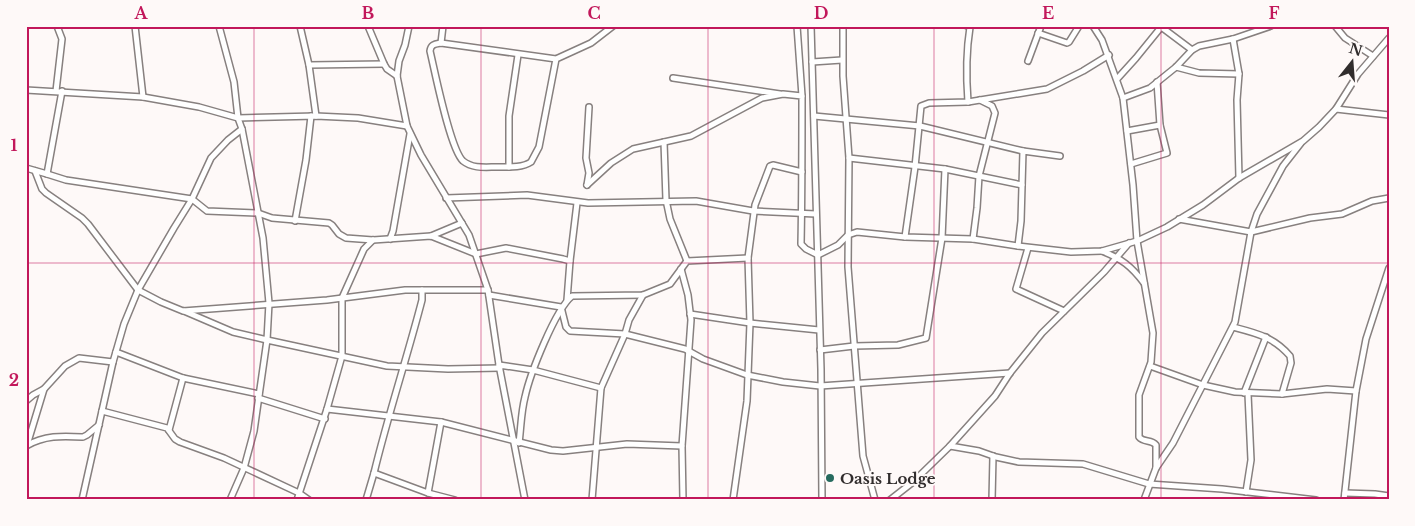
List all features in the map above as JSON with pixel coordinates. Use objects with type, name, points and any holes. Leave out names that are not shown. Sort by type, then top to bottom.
[{"type":"street","points":[[47,174],[59,91],[62,38],[57,26]]},
{"type":"street","points":[[134,26],[143,97]]},
{"type":"street","points":[[219,26],[234,82],[238,118],[242,129],[263,238],[269,303],[267,340],[254,431],[244,468],[230,500]]},
{"type":"street","points":[[295,221],[313,116],[309,65],[300,26]]},
{"type":"street","points":[[368,26],[384,64],[387,69],[397,76]]},
{"type":"street","points":[[409,26],[405,45],[399,60],[397,76],[407,126],[421,156],[462,223],[476,254],[489,292],[499,367],[516,442],[525,500]]},
{"type":"street","points":[[441,43],[443,26]]},
{"type":"street","points":[[556,59],[537,152],[528,164],[509,167],[477,167],[469,164],[458,154],[440,94],[430,51],[433,44],[441,43],[556,59],[591,43],[613,26]]},
{"type":"street","points":[[797,26],[802,96],[801,244],[818,255]]},
{"type":"street","points":[[811,26],[818,255],[822,500]]},
{"type":"street","points":[[843,26],[842,60],[849,158],[848,267],[863,456],[874,500]]},
{"type":"street","points":[[968,102],[966,50],[969,26]]},
{"type":"street","points":[[1028,61],[1041,26]]},
{"type":"street","points":[[1038,33],[1067,43],[1079,26]]},
{"type":"street","points":[[1093,26],[1109,55],[1123,98],[1137,240],[1153,333],[1150,366],[1139,395],[1140,437],[1144,441],[1153,442],[1156,445],[1156,468]]},
{"type":"street","points":[[1123,98],[1147,90],[1176,67],[1192,50],[1205,44],[1233,39],[1271,26]]},
{"type":"street","points":[[1334,26],[1344,38],[1373,56]]},
{"type":"street","points":[[1117,79],[1161,27],[1192,50]]},
{"type":"street","points":[[1144,500],[1156,468],[1173,443],[1233,327],[1251,232],[1257,214],[1283,166],[1303,141],[1336,109],[1358,74],[1389,38]]},
{"type":"street","points":[[1233,39],[1239,74],[1237,100],[1239,178]]},
{"type":"street","points":[[509,167],[509,116],[518,55]]},
{"type":"street","points":[[904,237],[915,167],[920,126],[919,110],[921,106],[968,102],[1047,88],[1083,71],[1109,55]]},
{"type":"street","points":[[812,62],[842,60]]},
{"type":"street","points":[[309,65],[384,64]]},
{"type":"street","points":[[1176,67],[1199,74],[1239,74]]},
{"type":"street","points":[[673,78],[802,96]]},
{"type":"street","points":[[1131,164],[1167,153],[1160,125],[1157,82]]},
{"type":"street","points":[[26,90],[143,97],[199,107],[238,118],[313,116],[358,118],[407,126]]},
{"type":"street","points":[[589,108],[586,158],[589,173],[587,185],[600,172],[624,154],[643,146],[691,136],[754,102],[783,94]]},
{"type":"street","points":[[973,239],[979,176],[995,111],[992,106],[980,100]]},
{"type":"street","points":[[1336,109],[1389,115]]},
{"type":"street","points":[[814,116],[920,126],[988,143],[1060,156]]},
{"type":"street","points":[[1127,131],[1160,125]]},
{"type":"street","points":[[82,500],[113,362],[124,324],[138,290],[192,199],[211,158],[228,140],[242,129]]},
{"type":"street","points":[[390,239],[410,133]]},
{"type":"street","points":[[818,255],[838,245],[852,233],[864,232],[904,237],[973,239],[1028,248],[1071,252],[1102,251],[1129,243],[1167,227],[1239,178],[1303,141]]},
{"type":"street","points":[[664,142],[666,200],[670,219],[687,261]]},
{"type":"street","points":[[1018,246],[1021,221],[1023,150]]},
{"type":"street","points":[[849,158],[945,169],[1022,184]]},
{"type":"street","points":[[733,500],[746,411],[750,323],[748,258],[755,202],[770,166],[774,165],[802,172]]},
{"type":"street","points":[[26,168],[66,180],[192,199],[207,211],[258,213],[272,218],[329,223],[339,234],[346,238],[373,240],[431,236],[462,223]]},
{"type":"street","points":[[820,350],[854,346],[898,345],[926,338],[942,238],[945,169]]},
{"type":"street","points":[[35,170],[46,193],[88,224],[138,290],[161,302],[233,332],[387,366],[499,367],[533,370],[601,388]]},
{"type":"street","points":[[446,198],[527,195],[577,203],[696,200],[754,211],[816,214]]},
{"type":"street","points":[[1179,219],[1251,232],[1310,218],[1342,214],[1372,201],[1389,198]]},
{"type":"street","points":[[567,300],[577,203]]},
{"type":"street","points":[[431,236],[476,254],[510,249],[570,261]]},
{"type":"street","points":[[356,239],[364,249]]},
{"type":"street","points":[[297,500],[325,419],[342,356],[342,298],[364,249],[373,240]]},
{"type":"street","points":[[890,500],[913,482],[950,446],[995,396],[1010,373],[1042,333],[1118,257],[1129,243]]},
{"type":"street","points":[[1028,248],[1016,289],[1064,311]]},
{"type":"street","points":[[1102,251],[1118,257],[1146,285]]},
{"type":"street","points":[[687,261],[748,258]]},
{"type":"street","points":[[516,442],[533,370],[561,307],[567,300],[576,295],[643,295],[670,284],[687,261]]},
{"type":"street","points":[[1344,500],[1356,391],[1366,339],[1389,268]]},
{"type":"street","points":[[681,269],[690,314],[690,352],[682,446],[683,500]]},
{"type":"street","points":[[183,311],[342,298],[405,290],[489,292],[561,307]]},
{"type":"street","points":[[366,500],[422,300],[422,290]]},
{"type":"street","points":[[592,500],[601,388],[625,334],[629,320],[643,295]]},
{"type":"street","points":[[561,307],[566,327],[570,331],[625,334],[680,348],[703,360],[747,375],[783,382],[820,386],[1010,373]]},
{"type":"street","points":[[690,314],[750,323],[819,330]]},
{"type":"street","points":[[1233,327],[1266,337],[1278,343],[1291,359],[1282,394]]},
{"type":"street","points":[[1246,492],[1251,460],[1246,393],[1266,337]]},
{"type":"street","points":[[116,352],[183,378],[259,396],[325,419]]},
{"type":"street","points":[[26,402],[33,395],[44,389],[72,361],[79,358],[90,358],[113,362]]},
{"type":"street","points":[[1150,366],[1202,385],[1246,393],[1282,394],[1327,389],[1356,391]]},
{"type":"street","points":[[170,430],[183,378]]},
{"type":"street","points":[[27,445],[44,389]]},
{"type":"street","points":[[327,409],[441,422],[551,450],[627,444],[682,446]]},
{"type":"street","points":[[102,411],[167,428],[175,439],[180,442],[244,468],[299,493],[309,500]]},
{"type":"street","points":[[428,493],[441,422]]},
{"type":"street","points":[[27,445],[38,439],[51,436],[87,436],[100,425]]},
{"type":"street","points":[[950,446],[1019,462],[1083,464],[1149,484],[1316,500]]},
{"type":"street","points":[[992,500],[993,456]]},
{"type":"street","points":[[374,473],[428,493],[451,499]]},
{"type":"street","points":[[1345,493],[1389,496]]},
{"type":"place","name":"Oasis Lodge","points":[[830,478]]}]
